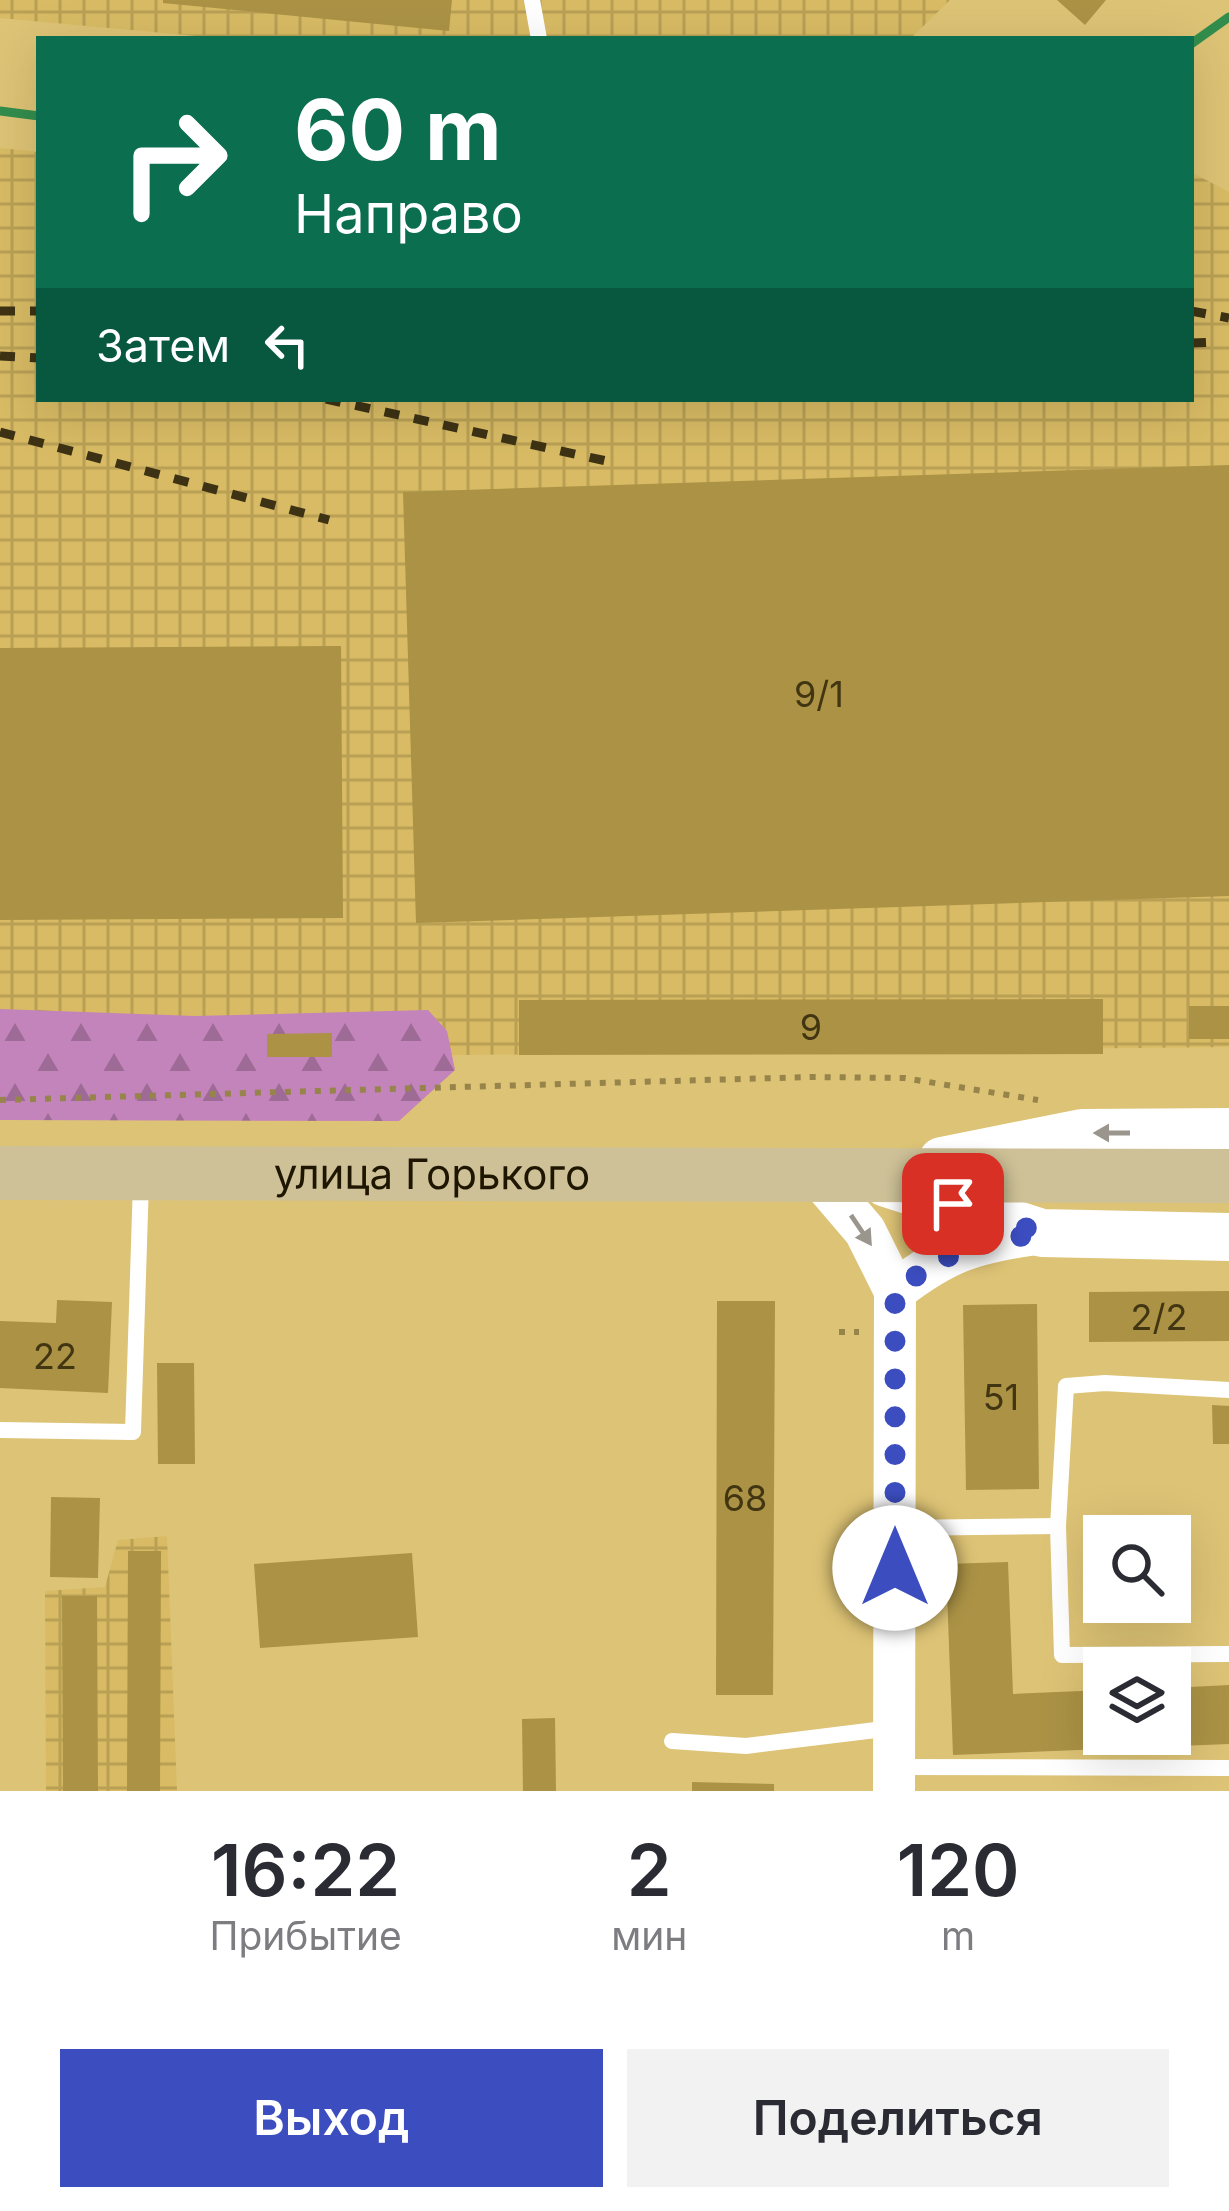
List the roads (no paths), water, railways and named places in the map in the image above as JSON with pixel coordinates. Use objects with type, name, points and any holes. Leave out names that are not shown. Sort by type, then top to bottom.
[{"type":"main road","name":"улица Горького","points":[[0,1173],[841,1176],[1082,1133],[1229,1132]]},
{"type":"main road","name":"улица Горького","points":[[841,1176],[1042,1233],[1229,1237]]},
{"type":"main road","points":[[841,1176],[1229,1176]]},
{"type":"street","points":[[841,1176],[894,1312],[894,1762]]},
{"type":"street","points":[[894,1312],[931,1263],[973,1244],[1042,1233]]},
{"type":"lane","points":[[532,0],[538,36]]},
{"type":"lane","points":[[0,1430],[133,1432],[142,1173]]},
{"type":"lane","points":[[1229,1390],[1105,1383],[1066,1386],[1058,1526],[1062,1655],[1229,1654]]},
{"type":"lane","points":[[895,1528],[1058,1526]]},
{"type":"lane","points":[[672,1741],[894,1762],[1229,1768]]},
{"type":"waterway","points":[[1194,42],[1229,17]]},
{"type":"waterway","points":[[0,111],[36,116]]},
{"type":"railway","points":[[0,311],[36,311]]},
{"type":"railway","points":[[1194,312],[1229,318]]},
{"type":"railway","points":[[1194,343],[1216,342]]},
{"type":"railway","points":[[0,356],[36,358]]},
{"type":"railway","points":[[340,402],[611,462]]},
{"type":"railway","points":[[0,432],[329,520]]}]
